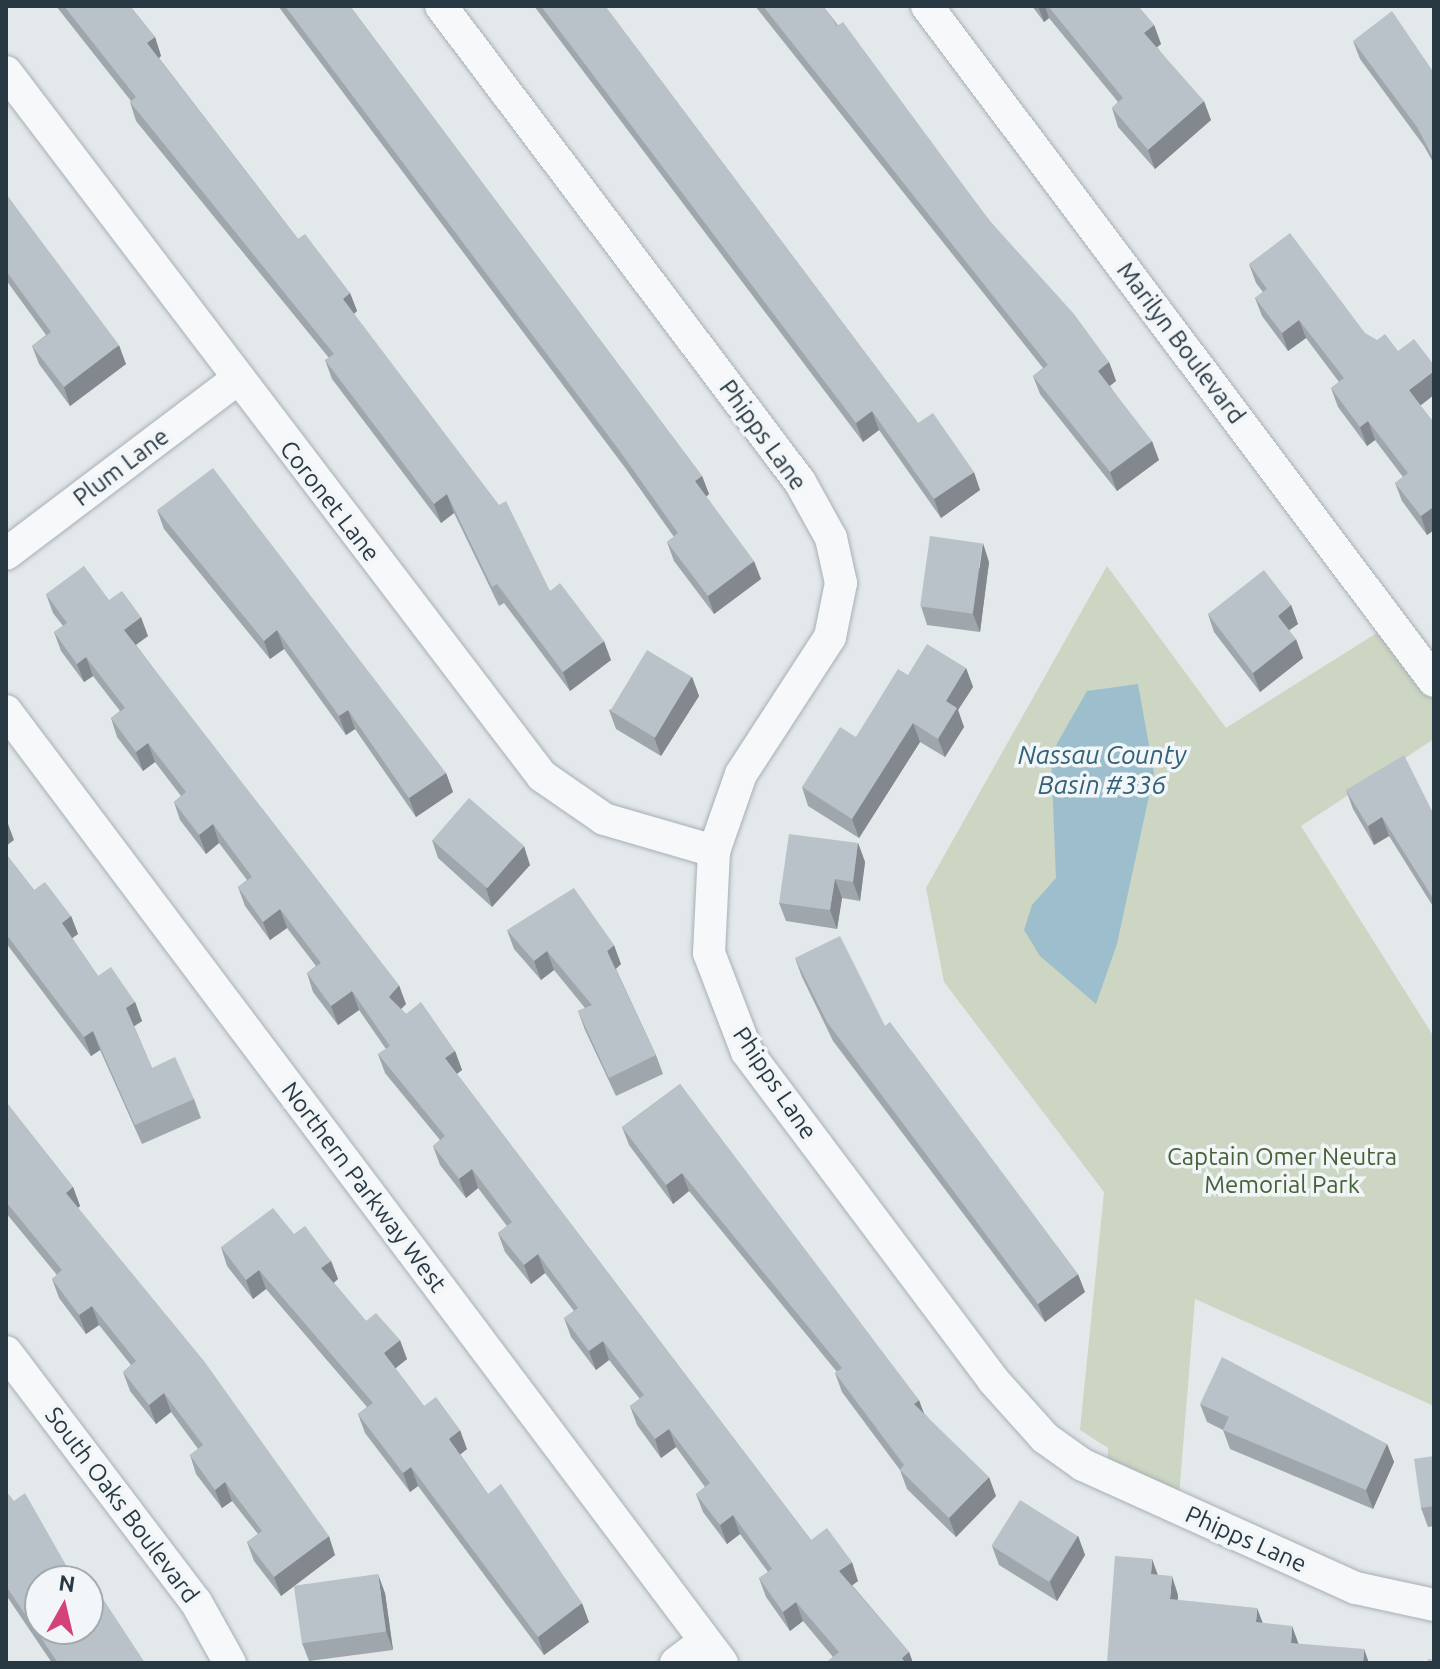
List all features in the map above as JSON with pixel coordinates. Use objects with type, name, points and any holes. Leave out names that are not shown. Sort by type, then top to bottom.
[{"type":"street","name":"Phipps Lane","points":[[441,6],[800,482],[831,538],[841,583],[830,637],[741,774],[714,851],[709,953],[747,1052],[993,1380],[1045,1438],[1083,1465],[1356,1588],[1434,1605]]},
{"type":"street","name":"Marilyn Boulevard","points":[[927,6],[1434,681]]},
{"type":"street","name":"Coronet Lane","points":[[6,72],[236,380],[542,776],[604,819],[714,851]]},
{"type":"street","name":"Plum Lane","points":[[6,554],[236,380]]},
{"type":"street","name":"Northern Parkway West","points":[[6,711],[713,1652]]},
{"type":"street","name":"South Oaks Boulevard","points":[[6,1352],[196,1602],[230,1663]]},
{"type":"street","points":[[676,1663],[713,1652]]},
{"type":"green space","name":"Captain Omer Neutra Memorial Park","points":[[1107,566],[1226,728],[1391,624],[1434,683],[1434,739],[1301,826],[1434,1037],[1434,1406],[1195,1299],[1178,1508],[1107,1476],[1108,1448],[1080,1430],[1104,1192],[944,982],[926,888]]},
{"type":"water","name":"Nassau County Basin #336","points":[[1138,684],[1154,773],[1117,944],[1096,1004],[1040,956],[1024,930],[1032,905],[1056,878],[1051,754],[1087,691]]},
{"type":"building","points":[[64,6],[130,6],[155,37],[147,43],[298,239],[305,234],[350,293],[343,299],[499,505],[506,501],[550,591],[560,583],[604,641],[563,672],[497,584],[492,587],[447,494],[434,504],[325,360],[334,354],[130,102],[136,97]]},
{"type":"building","points":[[285,6],[350,6],[702,476],[695,481],[754,561],[708,596],[667,542],[678,533],[619,450]]},
{"type":"building","points":[[541,6],[605,6],[918,423],[933,413],[974,472],[934,499],[872,411],[856,423]]},
{"type":"building","points":[[763,6],[823,6],[837,26],[843,22],[989,220],[1074,314],[1109,362],[1098,371],[1152,441],[1110,472],[1033,376],[1048,365]]},
{"type":"building","points":[[1048,6],[1138,6],[1154,25],[1144,33],[1204,101],[1148,150],[1112,108],[1123,98]]},
{"type":"building","points":[[1392,11],[1434,73],[1434,159],[1417,127],[1353,41]]},
{"type":"building","points":[[6,194],[119,345],[64,387],[32,346],[51,332],[6,271]]},
{"type":"building","points":[[1290,233],[1365,333],[1377,340],[1385,334],[1398,351],[1414,339],[1434,365],[1434,371],[1409,390],[1434,423],[1434,510],[1432,508],[1421,516],[1395,483],[1408,473],[1368,421],[1360,427],[1331,388],[1344,378],[1299,320],[1282,333],[1255,298],[1267,289],[1249,264]]},
{"type":"building","points":[[213,468],[446,773],[409,798],[348,710],[339,716],[277,630],[264,641],[157,510]]},
{"type":"building","points":[[930,536],[982,543],[973,614],[920,606]]},
{"type":"building","points":[[84,566],[109,600],[122,591],[141,617],[124,630],[399,985],[389,997],[406,1014],[421,1002],[455,1051],[445,1058],[811,1540],[827,1528],[852,1562],[839,1571],[909,1652],[902,1658],[905,1663],[826,1663],[839,1652],[796,1602],[783,1612],[759,1578],[772,1569],[733,1515],[720,1525],[696,1494],[710,1483],[669,1429],[655,1439],[630,1406],[644,1395],[603,1341],[589,1351],[564,1318],[578,1308],[538,1254],[524,1265],[498,1233],[512,1222],[472,1169],[459,1179],[433,1146],[445,1136],[378,1054],[390,1046],[352,991],[331,1006],[307,973],[321,963],[280,909],[263,922],[238,887],[252,877],[213,824],[199,835],[174,802],[186,792],[148,743],[136,752],[111,718],[125,708],[86,657],[77,664],[54,632],[67,623],[46,594]]},
{"type":"building","points":[[1264,570],[1291,605],[1278,616],[1296,639],[1253,673],[1208,614]]},
{"type":"building","points":[[927,644],[966,668],[946,701],[957,708],[938,739],[913,723],[852,819],[802,787],[840,727],[856,737],[898,669],[908,675]]},
{"type":"building","points":[[647,650],[692,677],[655,738],[610,711]]},
{"type":"building","points":[[1404,755],[1434,815],[1434,900],[1382,817],[1368,826],[1346,790]]},
{"type":"building","points":[[469,798],[524,846],[487,888],[432,840]]},
{"type":"building","points":[[789,834],[858,843],[853,882],[835,879],[830,910],[779,903]]},
{"type":"building","points":[[6,854],[34,890],[45,882],[71,916],[62,923],[98,976],[111,967],[135,1002],[126,1008],[152,1068],[175,1057],[194,1099],[135,1125],[93,1031],[84,1037],[6,934]]},
{"type":"building","points":[[574,888],[614,945],[607,951],[656,1055],[609,1078],[578,1011],[592,1005],[547,951],[534,961],[507,930]]},
{"type":"building","points":[[840,936],[885,1026],[890,1022],[1078,1274],[1038,1304],[827,1022],[795,958]]},
{"type":"building","points":[[680,1084],[919,1400],[914,1404],[989,1477],[949,1518],[900,1470],[904,1465],[835,1373],[842,1368],[682,1173],[666,1185],[622,1127]]},
{"type":"building","points":[[6,1102],[73,1187],[66,1193],[204,1361],[329,1536],[274,1577],[247,1542],[262,1531],[225,1482],[215,1490],[190,1455],[203,1445],[164,1393],[149,1405],[123,1372],[136,1361],[92,1306],[79,1315],[52,1279],[62,1270],[6,1202]]},
{"type":"building","points":[[273,1208],[294,1234],[305,1226],[331,1261],[321,1268],[366,1321],[376,1313],[400,1340],[384,1353],[424,1406],[436,1397],[460,1430],[449,1439],[488,1494],[501,1484],[582,1603],[538,1637],[411,1467],[403,1473],[358,1414],[373,1403],[259,1270],[246,1280],[221,1247]]},
{"type":"building","points":[[1222,1357],[1387,1444],[1366,1490],[1223,1430],[1229,1417],[1200,1404]]},
{"type":"building","points":[[1434,1456],[1434,1506],[1421,1508],[1414,1459]]},
{"type":"building","points":[[6,1491],[14,1501],[25,1493],[66,1565],[24,1565],[24,1613],[6,1586]]},
{"type":"building","points":[[1020,1500],[1078,1536],[1049,1582],[991,1546]]},
{"type":"building","points":[[1115,1556],[1152,1559],[1151,1574],[1172,1576],[1170,1599],[1257,1608],[1256,1622],[1292,1626],[1291,1643],[1364,1649],[1363,1663],[1107,1663]]},
{"type":"building","points":[[378,1574],[386,1631],[302,1643],[294,1586]]},
{"type":"building","points":[[104,1600],[145,1663],[58,1663],[46,1645],[104,1645]]}]
